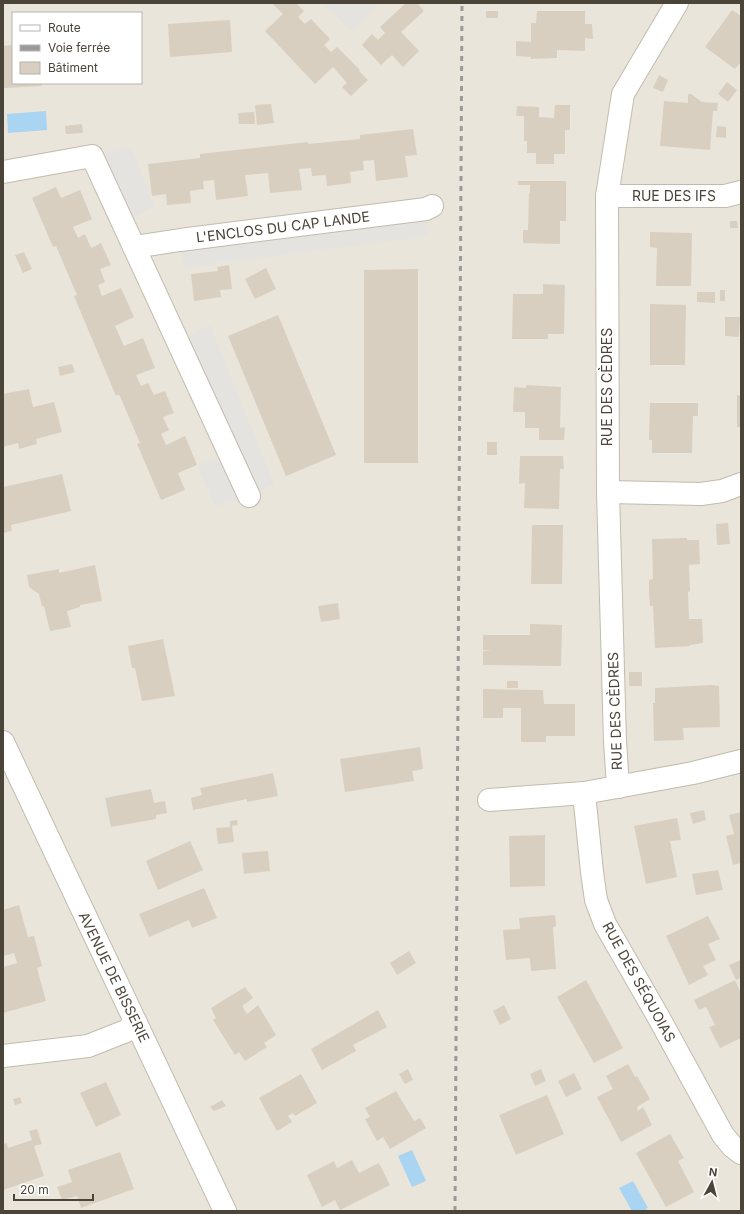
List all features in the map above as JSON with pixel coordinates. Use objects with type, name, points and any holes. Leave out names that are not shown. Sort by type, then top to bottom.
[{"type":"street","name":"RUE DES CÈDRES","points":[[618,787],[615,741],[608,492],[606,196],[622,94],[677,3]]},
{"type":"street","points":[[3,172],[92,156],[248,496]]},
{"type":"street","name":"RUE DES IFS","points":[[606,196],[725,196],[741,192]]},
{"type":"street","name":"L'ENCLOS DU CAP LANDE","points":[[134,247],[426,209],[432,206]]},
{"type":"street","points":[[608,492],[701,494],[722,491],[741,484]]},
{"type":"street","name":"AVENUE DE BISSERIE","points":[[3,742],[225,1211]]},
{"type":"street","points":[[489,800],[584,793],[693,773],[741,761]]},
{"type":"street","name":"RUE DES SÉQUOIAS","points":[[584,793],[596,900],[605,924],[659,1018],[723,1135],[732,1146],[741,1153]]},
{"type":"street","points":[[3,1056],[88,1046],[126,1031],[136,1023]]},
{"type":"shaded area","points":[[3,3],[741,3],[741,1211],[3,1211]]},
{"type":"shaded area","points":[[322,3],[380,3],[352,31]]},
{"type":"shaded area","points":[[131,147],[155,207],[123,222],[92,156]]},
{"type":"shaded area","points":[[426,209],[429,236],[183,268],[180,240]]},
{"type":"shaded area","points":[[210,325],[274,484],[249,496],[215,507],[197,465],[229,454],[178,342]]},
{"type":"water","points":[[46,111],[47,130],[8,133],[7,114]]},
{"type":"water","points":[[412,1150],[426,1181],[412,1187],[398,1156]]},
{"type":"water","points":[[633,1181],[648,1208],[646,1209],[647,1211],[632,1211],[619,1188]]},
{"type":"building","points":[[272,3],[296,3],[304,11],[298,17],[305,24],[311,19],[330,39],[324,45],[331,52],[337,47],[368,80],[351,96],[342,87],[347,83],[333,67],[315,84],[265,31],[283,14]]},
{"type":"building","points":[[406,3],[417,3],[424,11],[401,32],[419,51],[403,67],[392,55],[381,65],[362,45],[372,34],[378,40],[385,33],[380,27]]},
{"type":"building","points":[[732,10],[741,16],[741,62],[735,69],[705,47]]},
{"type":"building","points":[[486,11],[498,11],[498,18],[486,18]]},
{"type":"building","points":[[537,11],[585,11],[585,24],[592,24],[593,39],[585,38],[585,51],[557,50],[557,58],[531,59],[531,57],[516,56],[516,41],[531,42],[531,23],[536,23]]},
{"type":"building","points":[[230,20],[232,52],[170,57],[168,24]]},
{"type":"building","points":[[12,45],[12,84],[42,84],[42,86],[4,88],[3,46]]},
{"type":"building","points":[[659,75],[668,80],[663,92],[653,88]]},
{"type":"building","points":[[727,82],[737,90],[728,102],[718,94]]},
{"type":"building","points":[[688,94],[691,94],[702,102],[718,103],[717,111],[713,111],[710,150],[660,146],[664,101],[688,103]]},
{"type":"building","points":[[271,104],[274,123],[257,125],[255,105]]},
{"type":"building","points":[[555,105],[570,105],[570,130],[565,130],[565,154],[554,154],[554,164],[536,164],[536,153],[527,153],[527,141],[524,141],[524,116],[516,116],[517,106],[539,107],[539,117],[554,118]]},
{"type":"building","points":[[254,112],[255,124],[239,124],[238,113]]},
{"type":"building","points":[[82,124],[83,133],[66,134],[65,126]]},
{"type":"building","points":[[717,126],[726,127],[726,138],[716,137]]},
{"type":"building","points":[[413,129],[417,155],[405,156],[408,177],[376,181],[374,160],[363,161],[364,170],[350,172],[351,183],[327,186],[326,175],[312,176],[311,168],[299,169],[302,190],[270,193],[268,173],[245,175],[248,196],[216,200],[214,180],[203,181],[204,189],[190,191],[191,203],[167,205],[166,194],[152,196],[148,164],[200,158],[200,154],[308,142],[308,144],[360,139],[360,135]]},
{"type":"building","points":[[518,181],[566,181],[566,221],[560,221],[560,244],[523,243],[523,230],[528,230],[530,185],[518,185]]},
{"type":"building","points":[[56,187],[61,198],[80,190],[92,219],[73,227],[78,238],[85,234],[91,248],[101,243],[111,265],[100,269],[105,282],[98,285],[102,296],[121,288],[134,317],[115,326],[124,346],[143,338],[155,368],[136,375],[141,386],[148,383],[154,395],[165,391],[174,413],[163,417],[169,430],[161,434],[166,445],[185,436],[197,465],[178,473],[185,490],[161,500],[137,444],[140,443],[119,394],[116,396],[74,296],[77,295],[56,246],[53,247],[32,198]]},
{"type":"building","points":[[730,221],[737,221],[738,228],[730,228]]},
{"type":"building","points":[[650,232],[692,233],[691,286],[656,286],[657,248],[650,247]]},
{"type":"building","points":[[24,252],[32,269],[23,273],[15,255]]},
{"type":"building","points":[[229,265],[232,289],[220,290],[221,297],[194,301],[191,274],[218,271],[217,267]]},
{"type":"building","points":[[266,268],[276,289],[255,299],[245,279]]},
{"type":"building","points":[[418,269],[418,463],[364,463],[364,270]]},
{"type":"building","points":[[543,284],[565,285],[564,334],[548,334],[548,339],[512,339],[513,294],[543,294]]},
{"type":"building","points":[[720,290],[725,290],[725,301],[720,301]]},
{"type":"building","points":[[697,292],[715,292],[715,303],[697,302]]},
{"type":"building","points":[[650,304],[686,305],[685,365],[650,365]]},
{"type":"building","points":[[278,315],[336,455],[286,476],[228,336]]},
{"type":"building","points":[[725,317],[740,317],[739,337],[725,336]]},
{"type":"building","points":[[72,364],[75,372],[60,376],[58,367]]},
{"type":"building","points":[[526,385],[561,387],[560,428],[565,427],[564,440],[539,440],[539,428],[525,428],[525,412],[513,412],[514,387],[526,388]]},
{"type":"building","points":[[29,389],[33,407],[54,402],[62,432],[36,439],[37,444],[19,449],[18,443],[3,447],[3,394]]},
{"type":"building","points":[[737,395],[741,396],[741,427],[737,427]]},
{"type":"building","points":[[650,403],[698,403],[698,416],[693,416],[692,453],[652,453],[652,440],[649,440]]},
{"type":"building","points":[[487,442],[497,442],[497,455],[487,455]]},
{"type":"building","points":[[520,456],[563,456],[564,469],[560,469],[559,509],[524,508],[525,483],[519,484]]},
{"type":"building","points":[[62,474],[71,511],[11,525],[12,531],[3,533],[3,487]]},
{"type":"building","points":[[728,523],[730,544],[717,545],[716,524]]},
{"type":"building","points":[[532,525],[563,525],[562,584],[531,584]]},
{"type":"building","points":[[687,538],[687,540],[699,540],[700,564],[689,565],[689,619],[702,619],[703,643],[690,646],[655,648],[653,606],[650,606],[649,592],[649,580],[653,579],[652,539]]},
{"type":"building","points":[[95,565],[102,601],[80,605],[80,607],[67,611],[71,627],[50,631],[44,606],[42,606],[39,594],[29,587],[27,575],[59,569],[59,573]]},
{"type":"building","points":[[338,603],[340,619],[321,622],[318,606]]},
{"type":"building","points":[[530,624],[562,625],[561,666],[483,665],[483,651],[492,651],[483,650],[483,635],[530,635]]},
{"type":"building","points":[[163,639],[175,696],[142,701],[135,668],[132,668],[128,646]]},
{"type":"building","points":[[629,672],[642,672],[642,686],[629,686]]},
{"type":"building","points":[[507,681],[518,681],[518,688],[507,688]]},
{"type":"building","points":[[712,685],[719,686],[720,727],[683,728],[684,740],[654,741],[653,703],[655,703],[655,688]]},
{"type":"building","points":[[483,689],[543,690],[544,704],[575,704],[575,736],[546,736],[546,742],[521,742],[521,708],[503,708],[503,718],[483,718]]},
{"type":"building","points":[[420,747],[423,769],[412,771],[414,781],[345,792],[340,759]]},
{"type":"building","points":[[273,773],[278,796],[247,802],[247,799],[193,810],[191,798],[202,795],[200,788]]},
{"type":"building","points":[[151,789],[154,803],[165,801],[167,813],[156,815],[156,819],[111,827],[105,798]]},
{"type":"building","points":[[704,810],[706,820],[693,824],[690,813]]},
{"type":"building","points":[[741,812],[741,863],[733,865],[726,836],[734,834],[729,815]]},
{"type":"building","points":[[677,818],[681,840],[670,841],[677,877],[646,884],[634,826]]},
{"type":"building","points":[[237,820],[238,825],[232,826],[234,842],[218,844],[216,828],[230,827],[230,821]]},
{"type":"building","points":[[545,835],[545,886],[510,887],[509,836]]},
{"type":"building","points":[[190,841],[203,870],[158,890],[146,861]]},
{"type":"building","points":[[268,851],[270,871],[244,874],[242,853]]},
{"type":"building","points":[[718,870],[723,890],[696,895],[692,874]]},
{"type":"building","points":[[204,888],[217,918],[192,928],[189,920],[149,937],[139,914]]},
{"type":"building","points":[[19,905],[28,937],[34,936],[42,966],[37,968],[46,1001],[3,1013],[3,967],[17,963],[14,953],[3,956],[3,910]]},
{"type":"building","points":[[555,915],[556,926],[553,927],[556,969],[531,971],[530,958],[506,960],[503,930],[520,929],[519,918]]},
{"type":"building","points":[[708,916],[720,939],[708,944],[716,960],[703,966],[708,975],[689,985],[666,936]]},
{"type":"building","points":[[409,951],[416,963],[397,975],[390,963]]},
{"type":"building","points":[[741,960],[741,978],[736,980],[729,965]]},
{"type":"building","points":[[586,980],[623,1048],[594,1063],[557,997]]},
{"type":"building","points":[[735,980],[741,993],[741,1038],[720,1048],[709,1027],[715,1025],[706,1007],[699,1010],[694,1000]]},
{"type":"building","points":[[245,987],[253,998],[242,1006],[247,1014],[258,1005],[276,1035],[264,1043],[267,1047],[245,1061],[239,1052],[235,1055],[213,1020],[216,1018],[211,1008]]},
{"type":"building","points":[[504,1005],[511,1019],[500,1025],[493,1011]]},
{"type":"building","points":[[378,1010],[387,1027],[353,1045],[356,1051],[322,1070],[311,1049]]},
{"type":"building","points":[[628,1064],[635,1077],[637,1076],[650,1099],[637,1107],[638,1111],[643,1107],[652,1125],[621,1142],[597,1097],[613,1089],[606,1076]]},
{"type":"building","points":[[408,1069],[413,1080],[405,1084],[399,1074]]},
{"type":"building","points":[[541,1069],[546,1081],[535,1086],[530,1074]]},
{"type":"building","points":[[574,1073],[582,1089],[566,1097],[558,1081]]},
{"type":"building","points":[[301,1074],[317,1103],[295,1116],[293,1113],[288,1116],[292,1122],[277,1131],[259,1098]]},
{"type":"building","points":[[106,1082],[121,1115],[96,1127],[80,1093]]},
{"type":"building","points":[[396,1091],[414,1121],[420,1118],[426,1128],[390,1149],[383,1137],[377,1141],[365,1119],[370,1117],[365,1108]]},
{"type":"building","points":[[547,1095],[564,1134],[516,1155],[499,1115]]},
{"type":"building","points":[[20,1097],[22,1103],[15,1105],[13,1099]]},
{"type":"building","points":[[222,1100],[226,1106],[214,1111],[210,1107]]},
{"type":"building","points":[[37,1129],[42,1144],[34,1146],[44,1176],[3,1190],[3,1144],[7,1143],[8,1148],[32,1140],[29,1131]]},
{"type":"building","points":[[670,1134],[684,1158],[678,1161],[694,1192],[666,1207],[636,1153]]},
{"type":"building","points":[[120,1152],[134,1189],[81,1208],[77,1196],[62,1200],[57,1187],[72,1182],[68,1170]]},
{"type":"building","points":[[352,1160],[359,1173],[379,1163],[390,1185],[340,1210],[335,1200],[322,1207],[307,1175],[334,1161],[337,1168]]},
{"type":"railway","points":[[455,1211],[462,3]]}]
